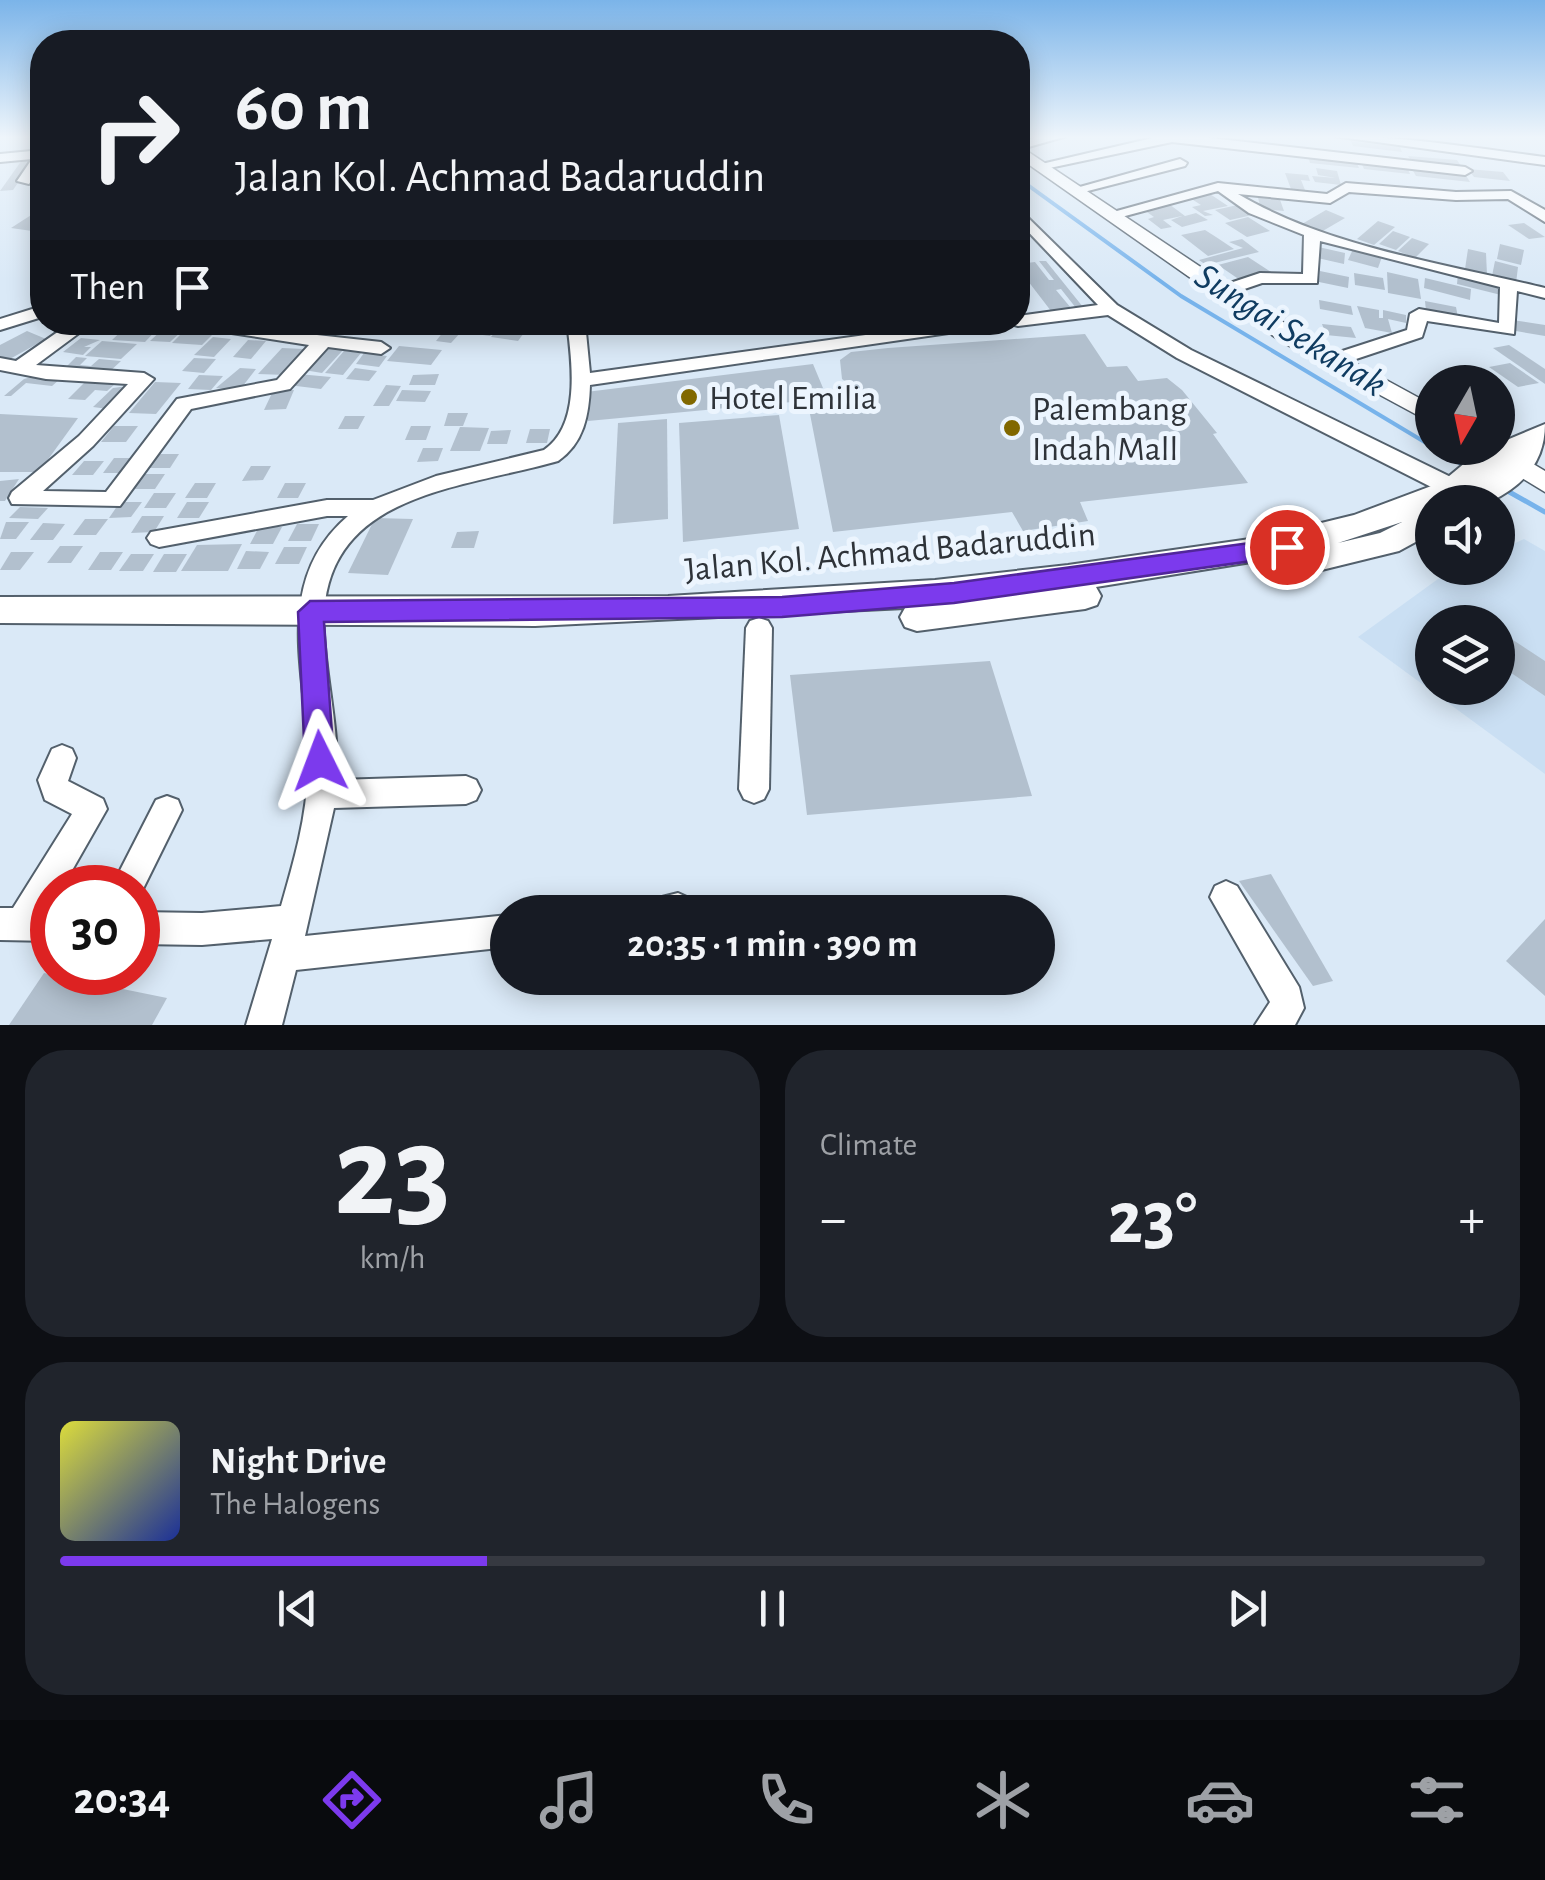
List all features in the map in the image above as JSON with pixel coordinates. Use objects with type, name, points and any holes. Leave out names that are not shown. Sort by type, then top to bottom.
[{"type":"main road","name":"Jalan Kol. Achmad Badaruddin","points":[[1476,485],[1501,465]]},
{"type":"main road","name":"Jalan Kol. Achmad Badaruddin","points":[[311,620],[713,610],[954,593],[1287,547],[1415,510]]},
{"type":"main road","name":"Jalan Kol. Achmad Badaruddin","points":[[311,620],[759,628],[978,612],[1292,565],[1388,543],[1415,529]]},
{"type":"main road","points":[[0,610],[311,620]]},
{"type":"main road","points":[[0,626],[311,620]]},
{"type":"street","points":[[1067,184],[1331,361],[1415,407]]},
{"type":"street","points":[[1076,190],[1100,184]]},
{"type":"street","points":[[1476,184],[1483,192]]},
{"type":"street","points":[[1114,214],[1218,187],[1330,199],[1346,187],[1456,196],[1483,192],[1516,196],[1545,218]]},
{"type":"street","points":[[1218,187],[1240,203],[1312,231],[1545,293]]},
{"type":"street","points":[[1030,224],[1110,308],[1168,346],[1450,485]]},
{"type":"street","points":[[1224,291],[1260,278],[1312,278],[1312,231]]},
{"type":"street","points":[[1030,235],[1042,234]]},
{"type":"street","points":[[1331,361],[1412,335],[1418,330],[1419,314],[1508,330],[1509,284]]},
{"type":"street","points":[[1030,318],[1110,308]]},
{"type":"street","points":[[0,325],[30,315]]},
{"type":"street","points":[[9,366],[63,335]]},
{"type":"street","points":[[9,366],[144,380],[86,441],[20,498],[100,503],[120,495],[184,404],[283,385],[314,335]]},
{"type":"street","points":[[320,335],[380,348]]},
{"type":"street","points":[[159,538],[326,508],[369,508],[560,452],[574,432],[582,380],[577,335]]},
{"type":"street","points":[[582,380],[909,335]]},
{"type":"street","points":[[1515,459],[1545,484]]},
{"type":"street","points":[[264,1025],[322,794],[311,620],[314,587],[332,544],[369,508]]},
{"type":"street","points":[[754,789],[759,628]]},
{"type":"street","points":[[25,924],[92,810],[54,790],[53,780],[62,758]]},
{"type":"street","points":[[322,794],[466,790]]},
{"type":"street","points":[[139,865],[167,810]]},
{"type":"street","points":[[1226,898],[1287,998],[1288,1008],[1273,1025]]},
{"type":"street","points":[[160,929],[202,930],[291,920]]},
{"type":"street","points":[[282,956],[490,933]]},
{"type":"shaded area","points":[[1524,539],[1545,551],[1545,774],[1451,705],[1515,705],[1515,605],[1415,605],[1415,679],[1358,637],[1430,585],[1515,585],[1515,543]]},
{"type":"building","points":[[5,184],[17,184],[13,190],[0,191]]},
{"type":"building","points":[[1289,184],[1303,184],[1305,190],[1291,189]]},
{"type":"building","points":[[1210,194],[1228,206],[1203,211],[1213,215],[1205,216],[1192,207],[1201,205],[1190,198]]},
{"type":"building","points":[[1257,194],[1279,197],[1284,211],[1261,209]]},
{"type":"building","points":[[1169,204],[1185,216],[1196,213],[1208,220],[1182,227],[1171,220],[1182,216],[1163,220],[1172,227],[1161,229],[1148,219],[1154,217],[1144,210]]},
{"type":"building","points":[[1242,204],[1257,214],[1230,220],[1215,210]]},
{"type":"building","points":[[1326,210],[1345,218],[1321,232],[1302,224]]},
{"type":"building","points":[[30,216],[30,231],[11,228]]},
{"type":"building","points":[[1248,217],[1270,231],[1247,237],[1225,223]]},
{"type":"building","points":[[1378,221],[1395,227],[1374,245],[1357,239]]},
{"type":"building","points":[[1524,223],[1545,237],[1529,239],[1508,225]]},
{"type":"building","points":[[1205,230],[1234,249],[1208,256],[1181,235]]},
{"type":"building","points":[[1393,231],[1410,237],[1396,250],[1379,244]]},
{"type":"building","points":[[1412,238],[1429,244],[1415,258],[1398,251]]},
{"type":"building","points":[[1242,239],[1259,252],[1206,265],[1199,260],[1243,248],[1229,242]]},
{"type":"building","points":[[1500,244],[1524,250],[1521,265],[1497,259]]},
{"type":"building","points":[[1314,246],[1345,253],[1344,264],[1313,257]]},
{"type":"building","points":[[1354,247],[1383,254],[1378,268],[1348,260]]},
{"type":"building","points":[[1468,249],[1486,253],[1487,275],[1465,269]]},
{"type":"building","points":[[1248,257],[1271,272],[1240,280],[1218,265]]},
{"type":"building","points":[[1039,261],[1046,261],[1083,307],[1076,308],[1061,289],[1056,290],[1071,308],[1051,311],[1030,284],[1030,263],[1035,262],[1049,280],[1054,280]]},
{"type":"building","points":[[1495,261],[1518,267],[1516,283],[1492,276]]},
{"type":"building","points":[[1320,271],[1349,277],[1348,288],[1319,282]]},
{"type":"building","points":[[1387,272],[1418,279],[1421,299],[1388,293]]},
{"type":"building","points":[[1354,273],[1383,278],[1385,290],[1355,285]]},
{"type":"building","points":[[1458,274],[1505,285],[1505,296],[1457,284]]},
{"type":"building","points":[[1425,278],[1471,289],[1470,300],[1424,288]]},
{"type":"building","points":[[1319,300],[1351,306],[1353,315],[1320,309]]},
{"type":"building","points":[[1425,301],[1456,307],[1458,318],[1426,311]]},
{"type":"building","points":[[1357,306],[1379,310],[1379,318],[1383,318],[1383,310],[1406,315],[1406,323],[1388,319],[1392,333],[1365,328]]},
{"type":"building","points":[[1512,320],[1545,325],[1545,336],[1516,331]]},
{"type":"building","points":[[1322,324],[1351,327],[1356,338],[1326,335]]},
{"type":"building","points":[[27,331],[46,339],[8,360],[0,356],[0,345]]},
{"type":"building","name":"Palembang Indah Mall","points":[[1085,334],[1107,367],[1127,366],[1138,381],[1167,378],[1182,390],[1217,433],[1213,434],[1248,483],[1080,502],[1088,521],[1023,531],[1012,512],[833,532],[809,409],[843,407],[840,391],[855,389],[842,379],[840,360],[851,352],[888,348]]},
{"type":"building","points":[[117,335],[152,335],[145,342],[112,340]]},
{"type":"building","points":[[156,335],[178,335],[170,342],[150,341]]},
{"type":"building","points":[[180,335],[212,335],[202,345],[172,343]]},
{"type":"building","points":[[441,335],[458,335],[451,343],[436,341]]},
{"type":"building","points":[[493,335],[522,335],[518,341]]},
{"type":"building","points":[[213,337],[231,339],[214,357],[194,355]]},
{"type":"building","points":[[81,338],[100,340],[84,347],[91,347],[83,355],[63,352]]},
{"type":"building","points":[[248,340],[266,341],[251,359],[233,357]]},
{"type":"building","points":[[102,341],[137,344],[121,359],[85,356]]},
{"type":"building","points":[[1509,345],[1545,369],[1545,384],[1493,348]]},
{"type":"building","points":[[399,346],[442,350],[431,365],[387,361]]},
{"type":"building","points":[[282,348],[304,349],[286,375],[258,374]]},
{"type":"building","points":[[325,348],[343,350],[322,373],[304,370]]},
{"type":"building","points":[[344,351],[361,353],[343,375],[325,373]]},
{"type":"building","points":[[364,353],[387,356],[379,367],[356,364]]},
{"type":"building","points":[[76,357],[87,358],[80,365],[91,366],[99,359],[121,361],[107,374],[62,371]]},
{"type":"building","points":[[194,358],[216,359],[204,373],[182,371]]},
{"type":"building","name":"Hotel Emilia","points":[[813,364],[823,388],[791,393],[792,402],[588,421],[586,392]]},
{"type":"building","points":[[1515,366],[1539,383],[1518,387]]},
{"type":"building","points":[[240,368],[256,369],[239,391],[216,388]]},
{"type":"building","points":[[355,368],[377,371],[369,381],[346,379]]},
{"type":"building","points":[[298,374],[331,377],[321,389],[288,385]]},
{"type":"building","points":[[439,374],[435,385],[409,385],[413,375]]},
{"type":"building","points":[[199,375],[223,376],[211,390],[188,389]]},
{"type":"building","points":[[24,379],[60,379],[52,386],[26,383],[11,396],[4,396]]},
{"type":"building","points":[[85,382],[115,384],[107,391],[95,390],[85,400],[68,399]]},
{"type":"building","points":[[155,382],[181,383],[156,414],[129,413]]},
{"type":"building","points":[[386,385],[401,386],[389,406],[373,406]]},
{"type":"building","points":[[128,386],[108,409],[93,407],[113,388]]},
{"type":"building","points":[[294,390],[286,409],[264,410],[273,391]]},
{"type":"building","points":[[402,390],[431,391],[425,402],[396,401]]},
{"type":"building","points":[[448,413],[468,413],[463,426],[444,426]]},
{"type":"building","points":[[0,414],[78,418],[39,472],[0,472]]},
{"type":"building","points":[[779,415],[799,529],[683,542],[679,423]]},
{"type":"building","points":[[345,416],[365,416],[358,429],[338,429]]},
{"type":"building","points":[[667,419],[668,519],[613,524],[618,423]]},
{"type":"building","points":[[114,426],[138,426],[126,442],[101,442]]},
{"type":"building","points":[[411,426],[431,426],[426,440],[405,440]]},
{"type":"building","points":[[460,427],[489,428],[480,451],[450,451]]},
{"type":"building","points":[[530,429],[550,429],[547,443],[526,443]]},
{"type":"building","points":[[511,430],[507,444],[487,444],[491,431]]},
{"type":"building","points":[[423,448],[443,448],[438,461],[417,462]]},
{"type":"building","points":[[159,454],[179,454],[170,468],[149,468]]},
{"type":"building","points":[[114,458],[135,458],[125,473],[103,473]]},
{"type":"building","points":[[84,461],[104,461],[93,475],[72,475]]},
{"type":"building","points":[[251,466],[271,466],[263,480],[242,481]]},
{"type":"building","points":[[144,474],[165,474],[155,489],[134,489]]},
{"type":"building","points":[[19,479],[5,501],[0,501],[0,481]]},
{"type":"building","points":[[195,483],[216,483],[207,498],[185,498]]},
{"type":"building","points":[[285,483],[306,483],[298,498],[277,498]]},
{"type":"building","points":[[154,493],[176,493],[166,508],[144,508]]},
{"type":"building","points":[[120,502],[142,502],[131,517],[109,518]]},
{"type":"building","points":[[187,502],[209,502],[199,518],[177,518]]},
{"type":"building","points":[[20,507],[48,508],[38,519],[9,518]]},
{"type":"building","points":[[142,516],[164,516],[154,532],[131,533]]},
{"type":"building","points":[[375,518],[413,519],[388,575],[348,573]]},
{"type":"building","points":[[85,519],[108,519],[96,535],[73,535]]},
{"type":"building","points":[[6,522],[29,522],[16,539],[0,539]]},
{"type":"building","points":[[43,523],[65,524],[53,540],[30,540]]},
{"type":"building","points":[[297,524],[319,524],[311,541],[288,541]]},
{"type":"building","points":[[259,527],[282,527],[273,544],[250,544]]},
{"type":"building","points":[[479,531],[474,548],[451,548],[457,532]]},
{"type":"building","points":[[242,544],[228,571],[181,571],[197,545]]},
{"type":"building","points":[[60,546],[83,546],[71,563],[47,563]]},
{"type":"building","points":[[284,547],[307,547],[299,564],[275,564]]},
{"type":"building","points":[[246,551],[269,552],[260,569],[237,569]]},
{"type":"building","points":[[11,552],[34,552],[20,570],[0,570]]},
{"type":"building","points":[[100,552],[123,552],[111,570],[88,570]]},
{"type":"building","points":[[131,554],[154,554],[143,571],[119,571]]},
{"type":"building","points":[[164,554],[187,554],[176,572],[153,572]]},
{"type":"building","points":[[1515,641],[1545,661],[1545,696],[1515,676]]},
{"type":"building","points":[[990,661],[1032,796],[807,815],[790,675]]},
{"type":"building","points":[[1271,874],[1333,981],[1313,986],[1239,881]]},
{"type":"building","points":[[1545,919],[1545,996],[1506,961]]},
{"type":"building","points":[[30,994],[167,998],[152,1025],[9,1025]]},
{"type":"waterway","points":[[1030,187],[1181,296],[1468,468]]},
{"type":"waterway","name":"Sungai Sekanak","points":[[1515,495],[1545,512]]},
{"type":"place","name":"Hotel Emilia","points":[[689,397]]},
{"type":"place","name":"Palembang Indah Mall","points":[[1012,428]]},
{"type":"route","points":[[320,761],[310,612],[782,607],[954,593],[1287,547]]}]
